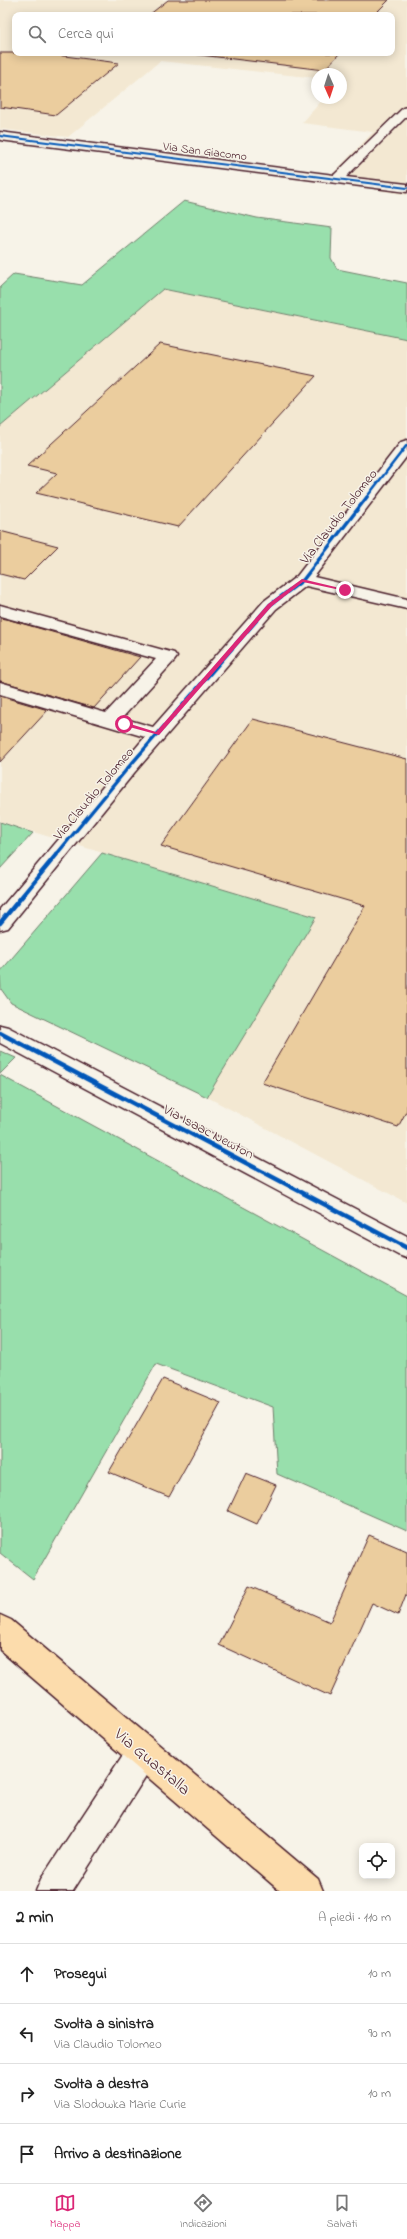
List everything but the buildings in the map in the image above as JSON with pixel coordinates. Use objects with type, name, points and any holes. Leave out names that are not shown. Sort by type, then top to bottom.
[{"type":"main road","name":"Via Guastalla","points":[[0,1630],[306,1891]]},
{"type":"street","points":[[338,178],[407,110]]},
{"type":"street","name":"Via San Giacomo","points":[[0,136],[407,188]]},
{"type":"street","points":[[275,170],[331,167],[356,160]]},
{"type":"street","name":"Via Claudio Tolomeo","points":[[0,922],[157,734],[270,605],[302,580],[407,444]]},
{"type":"street","points":[[302,580],[407,604]]},
{"type":"street","points":[[0,610],[168,657],[110,720]]},
{"type":"street","points":[[0,688],[157,734]]},
{"type":"street","name":"Via Isaac Newton","points":[[0,1033],[407,1248]]},
{"type":"street","points":[[53,1891],[143,1752]]},
{"type":"shaded area","points":[[0,0],[407,0],[407,195],[326,181],[373,132],[302,123],[319,104],[347,104],[347,68],[311,68],[311,77],[160,61],[68,137],[0,129]]},
{"type":"shaded area","points":[[163,289],[407,339],[407,1203],[207,1097],[316,917],[0,822],[0,427]]},
{"type":"green space","points":[[184,201],[257,218],[332,228],[331,258],[337,269],[407,283],[407,339],[163,289],[0,427],[0,287],[14,274],[82,285]]},
{"type":"green space","points":[[0,822],[33,833],[0,869]]},
{"type":"green space","points":[[102,853],[316,917],[207,1097],[11,1003],[1,989],[0,972]]},
{"type":"green space","points":[[0,1051],[16,1058],[0,1074]]},
{"type":"green space","points":[[0,1075],[407,1296],[407,1531],[277,1474],[273,1407],[156,1364],[33,1579],[0,1553]]},
{"type":"cycle path","points":[[0,136],[407,188]]},
{"type":"cycle path","points":[[0,923],[127,769],[270,605],[303,580],[407,445]]},
{"type":"cycle path","points":[[0,1033],[407,1248]]},
{"type":"route","points":[[124,724],[157,734],[270,605],[302,580],[345,590]]}]
